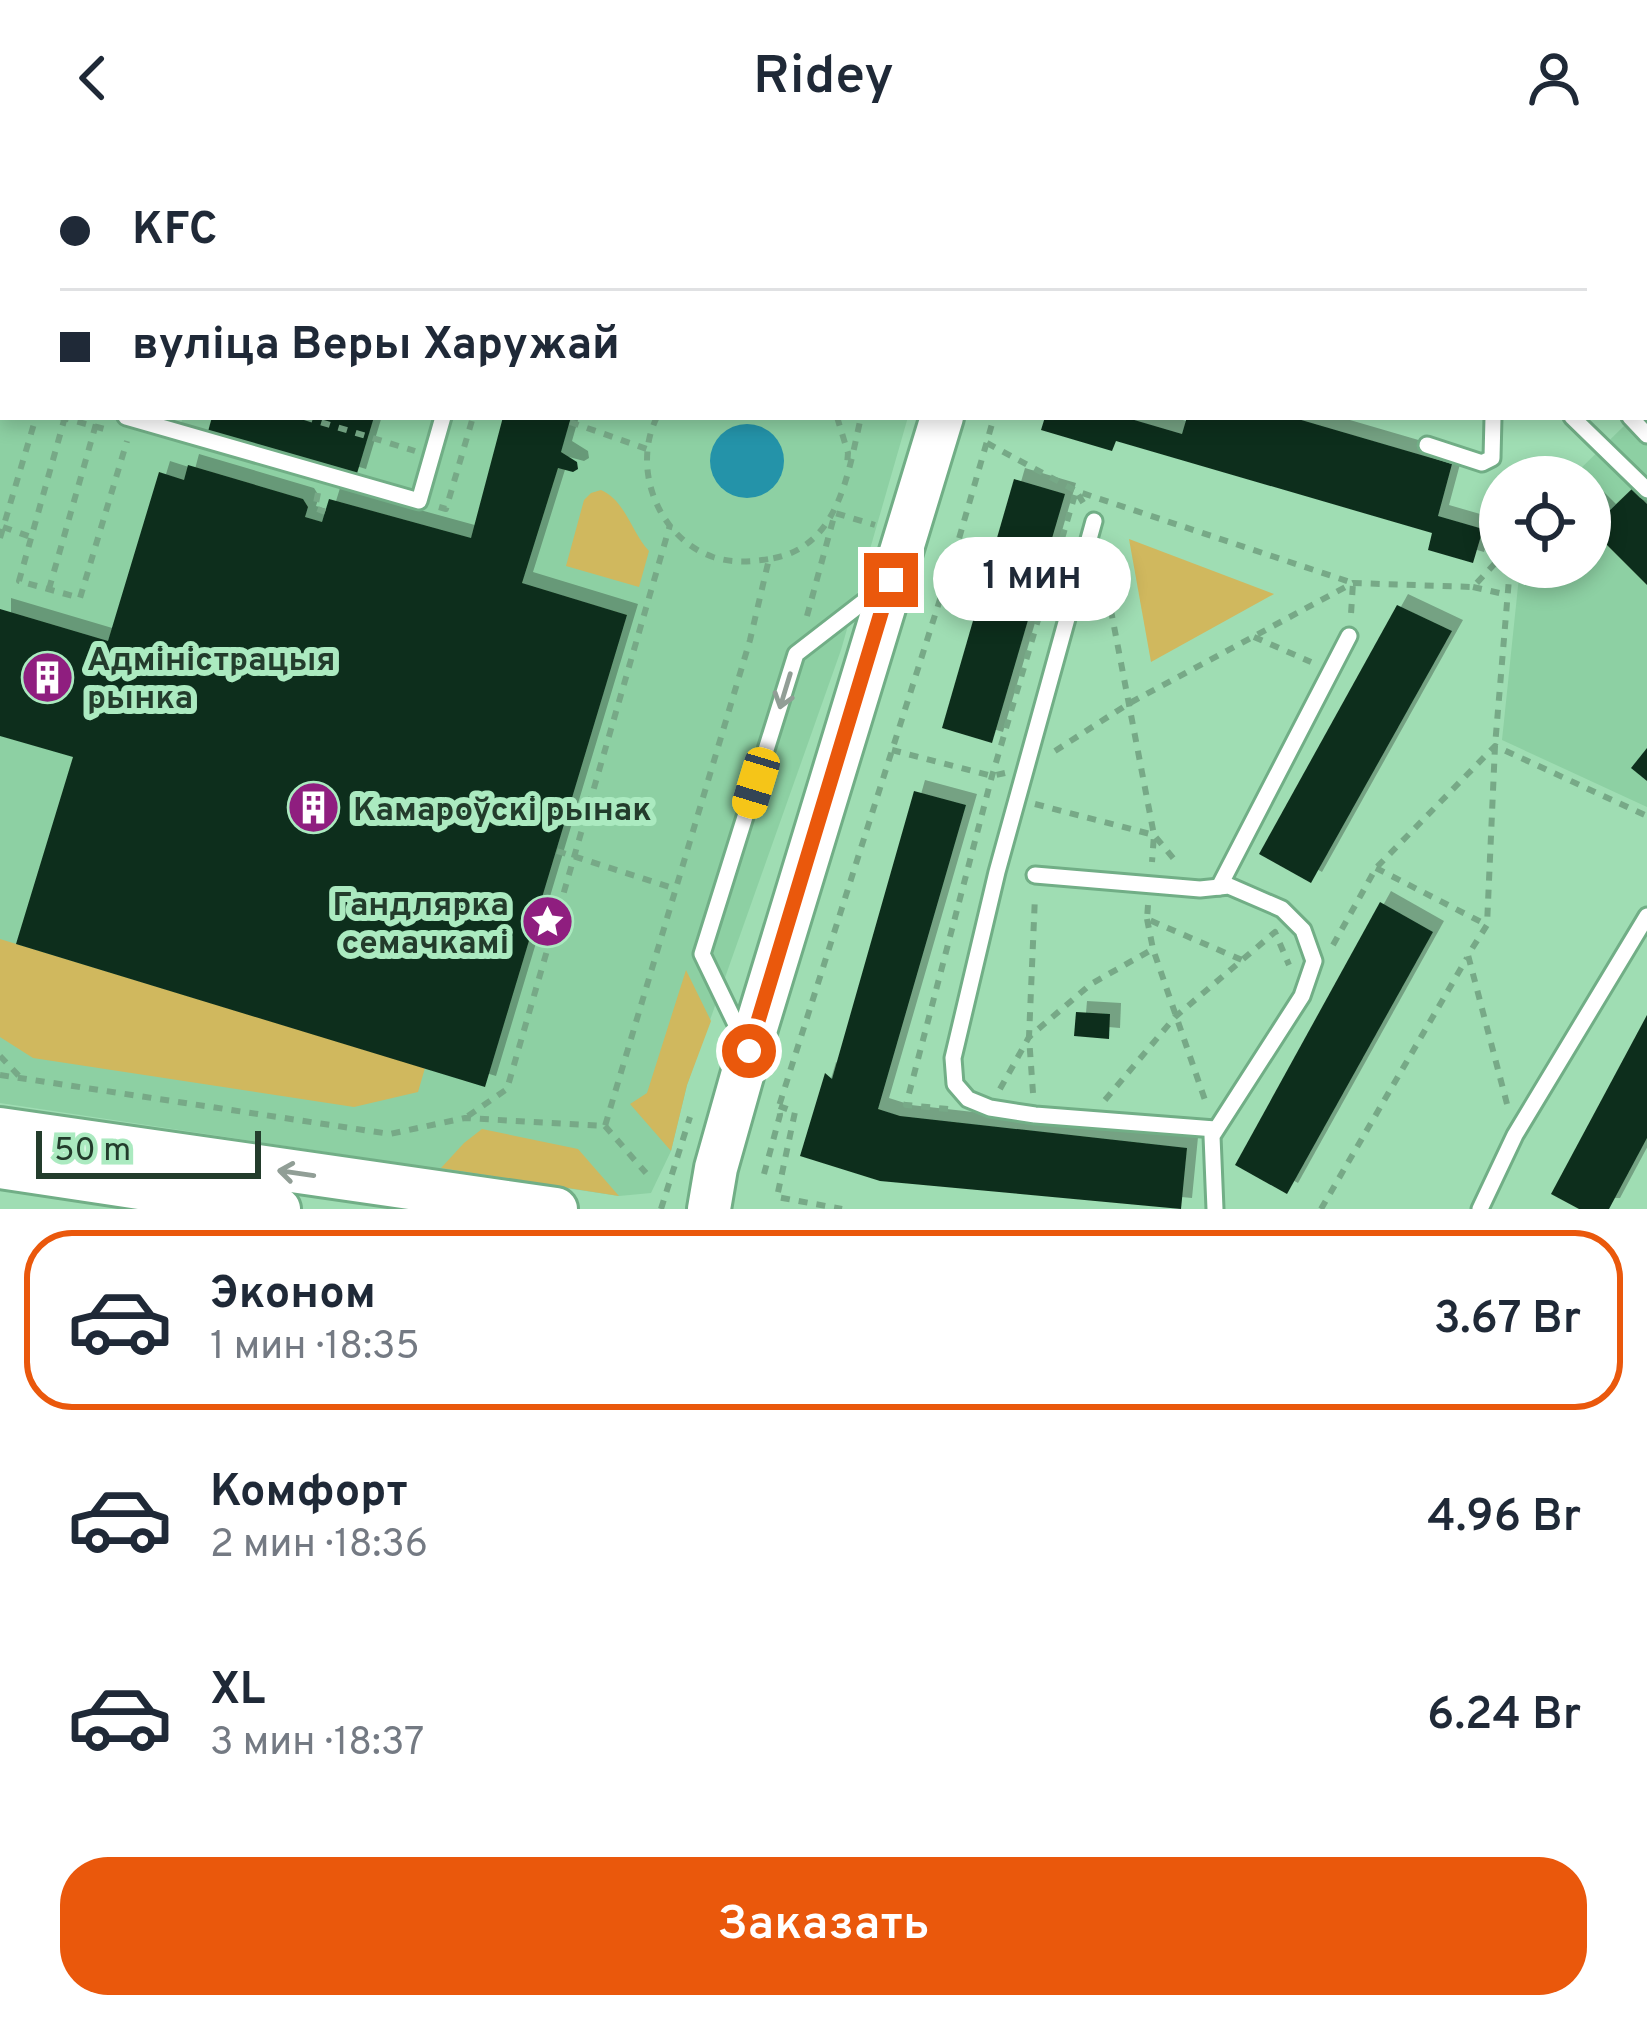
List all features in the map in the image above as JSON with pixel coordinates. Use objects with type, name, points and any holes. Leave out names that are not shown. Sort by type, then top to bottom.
[{"type":"main road","points":[[709,1209],[749,1051],[941,420]]},
{"type":"main road","points":[[0,1130],[556,1209]]},
{"type":"main road","points":[[0,1167],[279,1209]]},
{"type":"lane","points":[[137,420],[418,501],[441,420]]},
{"type":"lane","points":[[1427,446],[1483,463],[1492,458],[1493,420]]},
{"type":"lane","points":[[1576,420],[1647,490]]},
{"type":"lane","points":[[1094,521],[1017,799],[953,1058],[955,1084],[968,1099],[990,1108],[1215,1130]]},
{"type":"lane","points":[[749,1051],[703,954],[796,655],[891,580]]},
{"type":"lane","points":[[1220,887],[1349,636]]},
{"type":"lane","points":[[1035,875],[1200,889],[1229,886],[1282,909],[1303,930],[1314,961],[1302,996],[1212,1136],[1215,1209]]},
{"type":"lane","points":[[1480,1209],[1515,1135],[1647,916]]},
{"type":"path","points":[[0,538],[35,420]]},
{"type":"path","points":[[64,420],[19,581],[80,598],[129,420]]},
{"type":"path","points":[[49,589],[97,420]]},
{"type":"path","points":[[314,420],[459,463]]},
{"type":"path","points":[[656,420],[646,449],[649,483],[661,514],[683,540],[712,556],[746,563],[779,558],[808,542],[835,513]]},
{"type":"path","points":[[838,420],[848,453],[845,487]]},
{"type":"path","points":[[796,655],[860,420]]},
{"type":"path","points":[[764,1174],[779,1106],[993,420]]},
{"type":"path","points":[[570,422],[646,449]]},
{"type":"path","points":[[987,443],[1076,491],[1353,583],[1473,587],[1508,595]]},
{"type":"path","points":[[1076,491],[1094,521],[1154,835],[1200,889]]},
{"type":"path","points":[[953,1109],[906,1105],[992,776],[1076,491]]},
{"type":"path","points":[[835,513],[877,526]]},
{"type":"path","points":[[465,1118],[507,1089],[670,525]]},
{"type":"path","points":[[3,527],[32,537]]},
{"type":"path","points":[[605,1126],[750,640],[769,559]]},
{"type":"path","points":[[1473,587],[1479,581]]},
{"type":"path","points":[[892,750],[992,776],[1026,770],[1128,704],[1353,583]]},
{"type":"path","points":[[1349,636],[1353,583]]},
{"type":"path","points":[[1321,1209],[1487,925],[1508,588]]},
{"type":"path","points":[[1253,637],[1331,671]]},
{"type":"path","points":[[1495,746],[1647,816]]},
{"type":"path","points":[[1330,951],[1376,868],[1495,746]]},
{"type":"path","points":[[1017,799],[1154,835]]},
{"type":"path","points":[[556,851],[676,889]]},
{"type":"path","points":[[1376,868],[1487,925]]},
{"type":"path","points":[[1035,875],[1029,1037],[1035,1115]]},
{"type":"path","points":[[1147,919],[1215,1130]]},
{"type":"path","points":[[1088,1119],[1175,1017],[1275,932],[1302,996]]},
{"type":"path","points":[[990,1108],[1029,1037],[1091,984],[1153,949]]},
{"type":"path","points":[[1468,955],[1515,1135]]},
{"type":"path","points":[[0,1056],[21,1078]]},
{"type":"path","points":[[0,1075],[390,1134],[465,1118],[605,1126],[646,1173]]},
{"type":"path","points":[[779,1106],[794,1112],[777,1198],[842,1209]]},
{"type":"shaded area","points":[[0,420],[159,420],[180,426],[182,420],[211,420],[207,435],[346,420],[907,420],[841,650],[687,1085],[671,1151],[651,1193],[619,1196],[0,1103]]},
{"type":"shaded area","points":[[1625,425],[1647,445],[1647,807],[1502,740],[1518,588],[1611,588],[1611,456],[1593,456]]},
{"type":"shaded area","points":[[601,490],[617,502],[649,551],[639,587],[566,566],[584,500]]},
{"type":"shaded area","points":[[1129,539],[1274,594],[1151,662]]},
{"type":"shaded area","points":[[0,939],[425,1068],[418,1092],[354,1107],[33,1058],[0,1037]]},
{"type":"shaded area","points":[[686,970],[711,1021],[687,1085],[671,1151],[630,1104],[647,1093]]},
{"type":"shaded area","points":[[482,1129],[578,1149],[619,1196],[441,1168]]},
{"type":"water","points":[[747,424],[773,435],[784,461],[773,487],[747,498],[721,487],[710,461],[721,435]]},
{"type":"building","points":[[211,420],[373,420],[355,480],[207,435]]},
{"type":"building","name":"Камароўскі рынак","points":[[502,420],[570,420],[561,452],[577,462],[578,469],[558,468],[522,583],[627,615],[485,1087],[16,944],[73,757],[0,736],[0,609],[108,641],[159,472],[184,480],[188,465],[303,499],[308,507],[305,517],[322,522],[329,499],[471,538]]},
{"type":"building","points":[[1044,420],[1134,420],[1182,434],[1186,420],[1301,420],[1452,464],[1438,516],[1479,528],[1479,543],[1473,563],[1428,550],[1432,533],[1116,441],[1112,451],[1041,430]]},
{"type":"building","points":[[1014,479],[1065,494],[992,743],[942,728]]},
{"type":"building","points":[[1632,489],[1647,504],[1647,585],[1611,549],[1611,509]]},
{"type":"building","points":[[1397,605],[1452,631],[1311,883],[1259,854]]},
{"type":"building","points":[[1647,748],[1647,781],[1631,768]]},
{"type":"building","points":[[914,791],[966,805],[878,1109],[900,1116],[1187,1148],[1181,1209],[880,1181],[800,1156],[825,1073],[832,1079]]},
{"type":"building","points":[[1380,902],[1433,932],[1287,1194],[1235,1165]]},
{"type":"building","points":[[1076,1012],[1110,1014],[1109,1039],[1074,1036]]},
{"type":"building","points":[[1647,1015],[1647,1138],[1609,1209],[1579,1209],[1551,1194]]},
{"type":"place","name":"Адміністрацыя рынка","points":[[48,677]]},
{"type":"place","name":"Камароўскі рынак","points":[[314,808]]},
{"type":"place","name":"Гандлярка семачкамі","points":[[548,922]]},
{"type":"route","points":[[749,1051],[891,580]]}]
